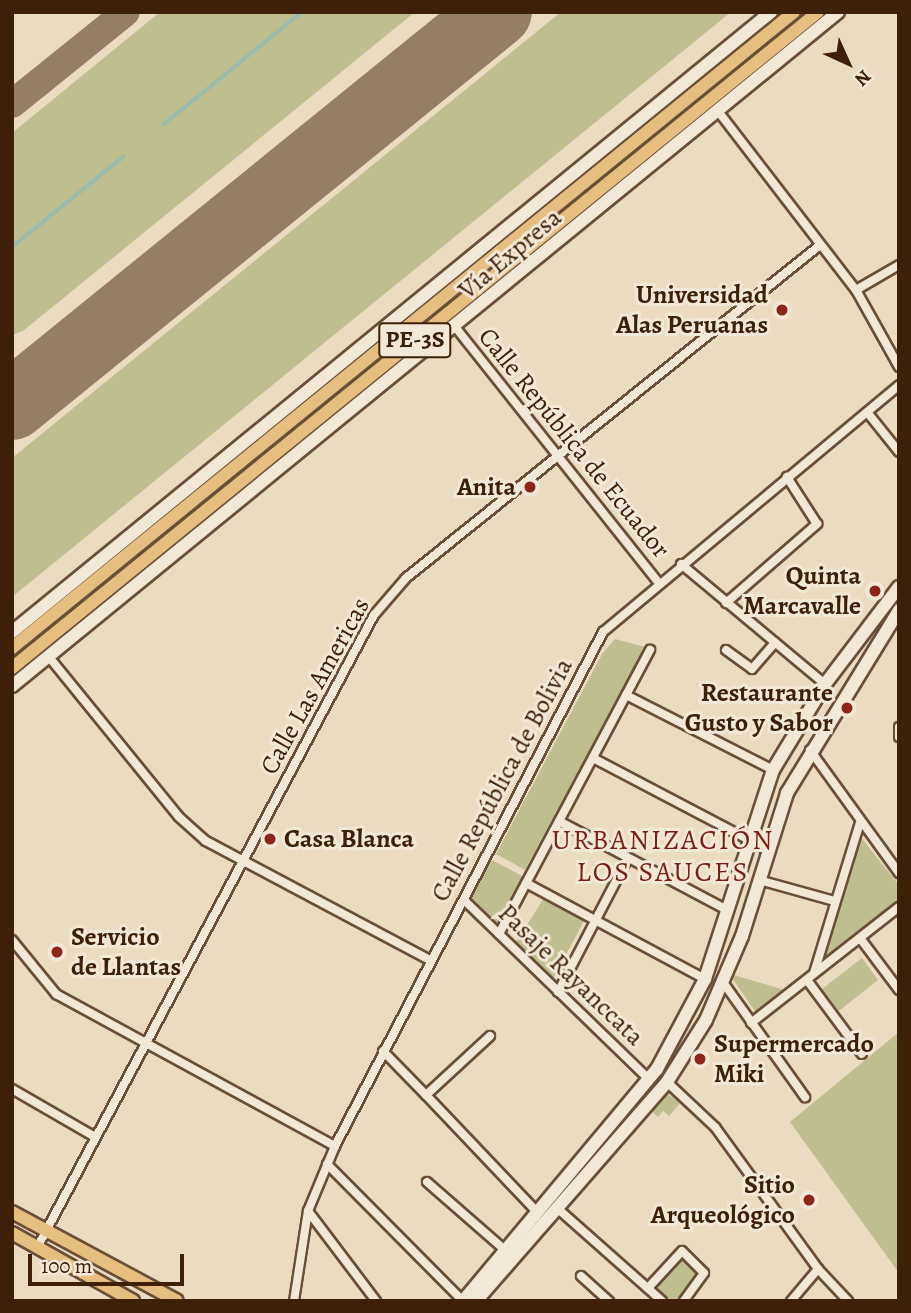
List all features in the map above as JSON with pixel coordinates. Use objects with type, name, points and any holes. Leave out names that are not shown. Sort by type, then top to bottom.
[{"type":"main road","name":"Vía Expresa","points":[[12,632],[772,12]]},
{"type":"main road","name":"Vía Expresa","points":[[12,648],[794,12]]},
{"type":"main road","name":"Vía Expresa","points":[[12,668],[818,12]]},
{"type":"main road","name":"Vía Expresa","points":[[12,686],[456,328],[838,12]]},
{"type":"main road","points":[[463,1301],[649,1079],[705,979],[747,839],[773,770],[825,684],[899,587]]},
{"type":"main road","points":[[476,1301],[667,1082],[725,985],[787,793],[810,751],[899,610]]},
{"type":"main road","points":[[12,1212],[177,1301]]},
{"type":"main road","points":[[12,1233],[133,1301]]},
{"type":"street","points":[[718,111],[856,290],[899,367]]},
{"type":"street","name":"Calle Las Americas","points":[[38,1246],[374,615],[406,578],[556,454],[820,245]]},
{"type":"street","points":[[856,290],[899,265]]},
{"type":"street","name":"Calle República de Ecuador","points":[[456,328],[659,583]]},
{"type":"street","name":"Calle República de Bolivia","points":[[294,1301],[308,1211],[335,1146],[603,632],[681,564],[899,385]]},
{"type":"street","points":[[867,412],[899,452]]},
{"type":"street","points":[[726,603],[817,524],[787,477]]},
{"type":"street","points":[[681,564],[825,684]]},
{"type":"street","points":[[726,650],[751,669],[775,643]]},
{"type":"street","points":[[499,934],[650,650]]},
{"type":"street","points":[[48,657],[179,817],[206,841],[430,960]]},
{"type":"street","points":[[626,695],[773,770]]},
{"type":"street","points":[[899,727],[899,737]]},
{"type":"street","points":[[810,751],[899,873]]},
{"type":"street","points":[[593,758],[768,850]]},
{"type":"street","points":[[559,821],[727,910]]},
{"type":"street","points":[[810,976],[860,823]]},
{"type":"street","points":[[558,992],[628,858]]},
{"type":"street","points":[[759,880],[834,901]]},
{"type":"street","points":[[526,883],[705,979]]},
{"type":"street","name":"Pasaje Rayanccata","points":[[464,900],[649,1079]]},
{"type":"street","points":[[751,1023],[899,907]]},
{"type":"street","points":[[860,938],[899,990]]},
{"type":"street","points":[[12,940],[57,994],[144,1044],[335,1146]]},
{"type":"street","points":[[810,976],[862,1054]]},
{"type":"street","points":[[725,985],[805,1097]]},
{"type":"street","points":[[426,1096],[490,1036]]},
{"type":"street","points":[[383,1051],[537,1212]]},
{"type":"street","points":[[667,1082],[715,1127],[818,1269],[848,1301]]},
{"type":"street","points":[[12,1089],[95,1137]]},
{"type":"street","points":[[327,1164],[463,1301]]},
{"type":"street","points":[[427,1182],[505,1250]]},
{"type":"street","points":[[557,1208],[662,1301]]},
{"type":"street","points":[[308,1211],[376,1301]]},
{"type":"street","points":[[648,1288],[682,1251],[704,1273],[684,1301]]},
{"type":"street","points":[[791,1301],[818,1269]]},
{"type":"street","points":[[581,1276],[605,1299]]},
{"type":"shaded area","points":[[160,12],[415,12],[23,331],[12,335],[12,133]]},
{"type":"shaded area","points":[[561,12],[731,12],[12,597],[12,458]]},
{"type":"shaded area","points":[[615,639],[645,647],[525,870],[496,854],[602,654]]},
{"type":"shaded area","points":[[859,835],[899,885],[899,904],[820,965]]},
{"type":"shaded area","points":[[492,860],[526,878],[499,930],[469,902]]},
{"type":"shaded area","points":[[544,898],[584,921],[552,981],[515,944]]},
{"type":"shaded area","points":[[862,958],[878,980],[839,1011],[822,989]]},
{"type":"shaded area","points":[[734,975],[788,991],[757,1014],[732,978]]},
{"type":"shaded area","points":[[899,1032],[899,1273],[790,1122]]},
{"type":"shaded area","points":[[665,1093],[681,1102],[669,1116],[663,1111],[658,1117],[649,1109]]},
{"type":"shaded area","points":[[681,1257],[700,1274],[678,1301],[671,1301],[655,1287]]},
{"type":"waterway","points":[[163,125],[302,12]]},
{"type":"waterway","points":[[12,247],[123,157]]},
{"type":"taxiway","points":[[12,104],[126,12]]},
{"type":"taxiway","points":[[12,391],[25,395]]},
{"type":"runway","points":[[12,405],[497,12]]},
{"type":"place","name":"Universidad Alas Peruanas","points":[[782,310]]},
{"type":"place","name":"Anita","points":[[530,487]]},
{"type":"place","name":"Quinta Marcavalle","points":[[875,591]]},
{"type":"place","name":"Restaurante Gusto y Sabor","points":[[847,708]]},
{"type":"place","name":"Casa Blanca","points":[[270,839]]},
{"type":"place","name":"Servicio de Llantas","points":[[57,952]]},
{"type":"place","name":"Supermercado Miki","points":[[700,1059]]},
{"type":"place","name":"Sitio Arqueológico","points":[[809,1200]]},
{"type":"district","name":"URBANIZACIÓN LOS SAUCES","points":[[663,856]]}]
